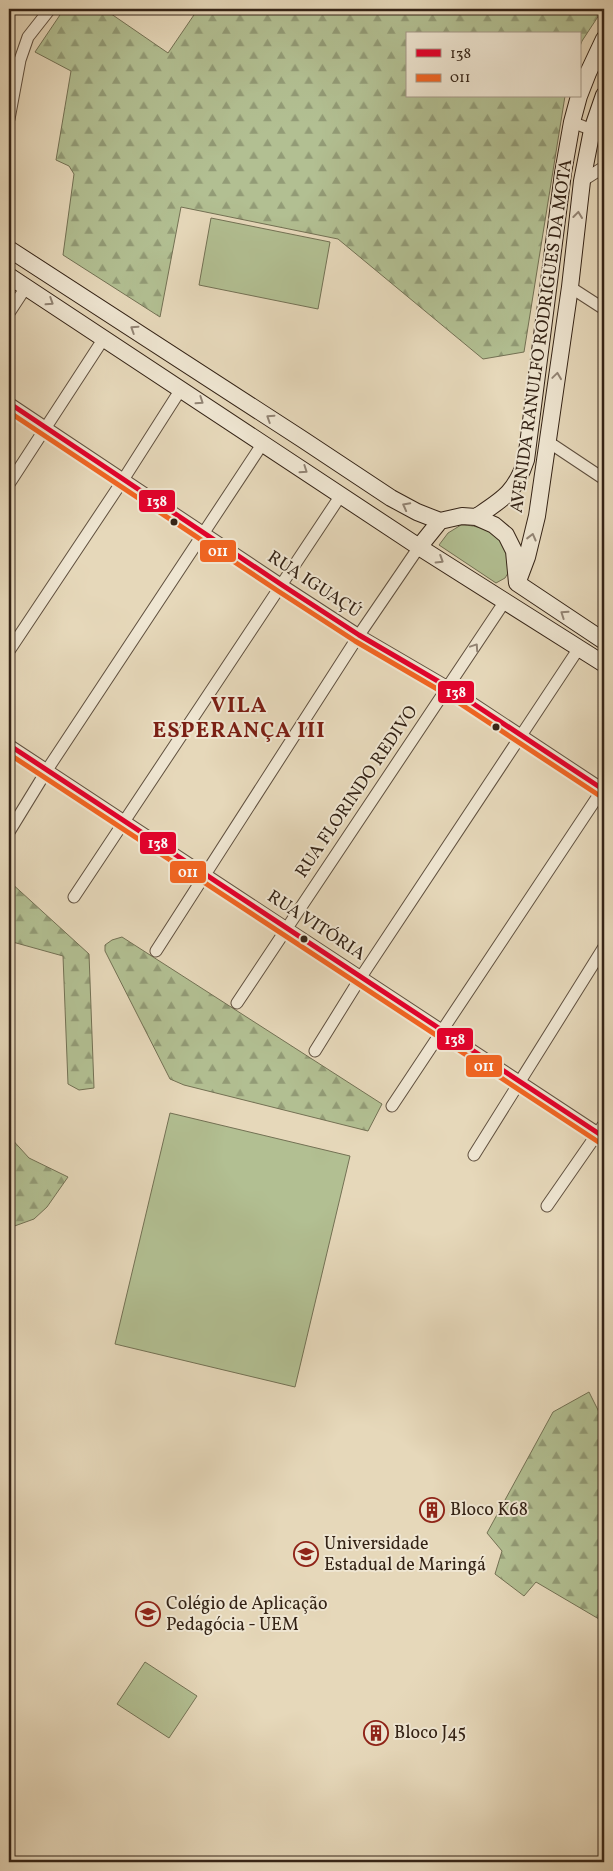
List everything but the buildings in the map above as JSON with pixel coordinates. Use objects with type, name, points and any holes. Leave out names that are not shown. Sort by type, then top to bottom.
[{"type":"main road","name":"AVENIDA RANULFO RODRIGUES DA MOTA","points":[[580,93],[604,39]]},
{"type":"main road","name":"AVENIDA RANULFO RODRIGUES DA MOTA","points":[[505,601],[517,583],[527,557],[537,516],[570,287],[582,181],[598,134],[604,94]]},
{"type":"main road","name":"AVENIDA RANULFO RODRIGUES DA MOTA","points":[[476,517],[512,490],[520,477],[526,460],[563,173],[578,98]]},
{"type":"main road","points":[[9,249],[391,498],[417,512],[440,521],[462,516],[476,517],[494,525],[506,535],[514,551],[517,583],[604,641]]},
{"type":"main road","points":[[9,276],[419,547],[604,664]]},
{"type":"main road","points":[[419,547],[440,521]]},
{"type":"street","points":[[9,119],[20,60],[28,37],[50,9]]},
{"type":"street","points":[[572,122],[598,134]]},
{"type":"street","points":[[582,181],[604,167]]},
{"type":"street","points":[[9,313],[26,287]]},
{"type":"street","points":[[570,287],[604,309]]},
{"type":"street","points":[[9,484],[104,338]]},
{"type":"street","points":[[9,651],[123,480],[181,388]]},
{"type":"street","name":"RUA IGUAÇÚ","points":[[9,403],[359,635],[448,687],[604,789]]},
{"type":"street","points":[[547,441],[604,478]]},
{"type":"street","points":[[9,832],[47,770],[263,443]]},
{"type":"street","points":[[74,897],[126,822],[341,495]]},
{"type":"street","points":[[156,950],[359,635],[419,547]]},
{"type":"street","name":"RUA FLORINDO REDIVO","points":[[237,1004],[505,601]]},
{"type":"street","points":[[315,1051],[361,977],[579,648]]},
{"type":"street","name":"RUA VITÓRIA","points":[[9,745],[520,1081],[602,1131]]},
{"type":"street","points":[[392,1106],[604,789]]},
{"type":"street","points":[[474,1155],[604,947]]},
{"type":"street","points":[[547,1206],[602,1131]]},
{"type":"green space","points":[[64,9],[104,9],[168,53],[198,9],[603,9],[580,46],[580,32],[406,32],[406,98],[565,98],[524,352],[483,359],[338,239],[181,207],[160,317],[63,255],[74,174],[69,166],[56,160],[71,71],[35,52]]},
{"type":"green space","points":[[211,218],[330,242],[318,309],[199,285]]},
{"type":"green space","points":[[461,525],[487,530],[502,541],[508,552],[510,570],[505,578],[496,583],[439,545],[448,533]]},
{"type":"green space","points":[[9,881],[89,954],[94,1088],[79,1090],[68,1084],[63,956],[9,941]]},
{"type":"green space","points":[[122,937],[382,1104],[368,1131],[184,1085],[170,1079],[105,951],[105,945],[112,940]]},
{"type":"green space","points":[[170,1113],[350,1156],[295,1387],[115,1344]]},
{"type":"green space","points":[[9,1136],[29,1158],[68,1177],[47,1207],[34,1219],[9,1228]]},
{"type":"green space","points":[[589,1392],[604,1422],[604,1622],[536,1582],[524,1596],[495,1574],[502,1551],[487,1533],[553,1412]]},
{"type":"green space","points":[[145,1662],[197,1696],[169,1738],[117,1704]]},
{"type":"transit line","name":"138","points":[[9,403],[282,585],[359,635],[448,687],[604,790]]},
{"type":"transit line","name":"011","points":[[9,412],[278,591],[355,641],[444,693],[600,796]]},
{"type":"transit line","name":"138","points":[[9,745],[604,1137]]},
{"type":"transit line","name":"011","points":[[9,754],[600,1143]]},
{"type":"place","name":"Bloco K68","points":[[432,1510]]},
{"type":"place","name":"Universidade Estadual de Maringá","points":[[306,1554]]},
{"type":"place","name":"Colégio de Aplicação Pedagócia - UEM","points":[[148,1614]]},
{"type":"place","name":"Bloco J45","points":[[376,1733]]},
{"type":"district","name":"VILA ESPERANÇA III","points":[[239,718]]}]
